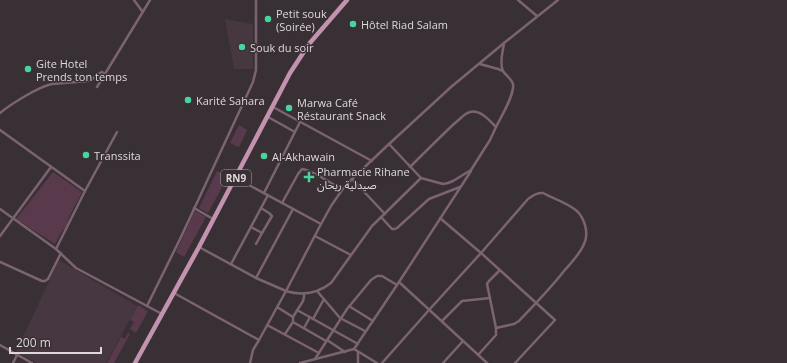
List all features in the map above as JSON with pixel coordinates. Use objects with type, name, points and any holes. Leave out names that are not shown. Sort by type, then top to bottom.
[{"type":"main road","name":"RN9","points":[[136,363],[236,178],[290,73],[314,38],[347,0]]},
{"type":"street","points":[[134,0],[142,11]]},
{"type":"street","points":[[97,87],[150,0]]},
{"type":"street","points":[[147,306],[254,80],[256,70],[256,0]]},
{"type":"street","points":[[518,0],[537,16]]},
{"type":"street","points":[[250,363],[252,350],[286,291],[314,236],[342,190],[451,87],[558,0]]},
{"type":"street","points":[[300,363],[354,349],[398,284],[471,170],[490,140],[510,99],[513,87],[511,80],[504,72],[502,67],[504,43]]},
{"type":"street","points":[[480,64],[504,72]]},
{"type":"street","points":[[0,113],[47,85],[89,81],[102,72],[105,74]]},
{"type":"street","points":[[273,107],[372,161]]},
{"type":"street","points":[[410,167],[449,129],[470,112],[477,112],[483,115],[496,127]]},
{"type":"street","points":[[268,117],[295,132]]},
{"type":"street","points":[[264,193],[300,122]]},
{"type":"street","points":[[0,130],[85,191]]},
{"type":"street","points":[[56,249],[117,132]]},
{"type":"street","points":[[389,144],[421,178],[443,184],[453,181],[471,170]]},
{"type":"street","points":[[0,236],[51,167]]},
{"type":"street","points":[[282,203],[302,169],[305,169],[342,190]]},
{"type":"street","points":[[236,178],[321,224]]},
{"type":"street","points":[[199,247],[256,278],[286,291],[304,294],[317,291],[331,283],[368,230],[421,178]]},
{"type":"street","points":[[352,179],[384,214]]},
{"type":"street","points":[[382,217],[392,229],[398,228],[429,199],[460,187]]},
{"type":"street","points":[[382,363],[524,203],[536,194],[540,192],[543,193],[578,212],[586,227],[584,244],[574,259],[519,321],[514,324],[496,328]]},
{"type":"street","points":[[231,264],[268,195]]},
{"type":"street","points":[[194,208],[214,219]]},
{"type":"street","points":[[256,244],[272,216],[261,208]]},
{"type":"street","points":[[0,209],[56,249],[76,268],[162,314]]},
{"type":"street","points":[[256,278],[293,209]]},
{"type":"street","points":[[440,218],[555,320],[515,363]]},
{"type":"street","points":[[251,227],[262,233]]},
{"type":"street","points":[[314,236],[351,255]]},
{"type":"street","points":[[0,262],[45,281],[48,279],[61,253]]},
{"type":"street","points":[[478,355],[496,335],[488,283],[500,270]]},
{"type":"street","points":[[315,359],[349,306],[368,283],[375,277],[382,276],[398,284],[442,321],[487,363]]},
{"type":"street","points":[[317,291],[340,318],[366,331]]},
{"type":"street","points":[[174,293],[259,340]]},
{"type":"street","points":[[285,334],[293,322],[293,316],[304,297],[304,294]]},
{"type":"street","points":[[442,321],[462,301],[490,298]]},
{"type":"street","points":[[304,328],[324,299]]},
{"type":"street","points":[[349,306],[373,321]]},
{"type":"street","points":[[277,307],[293,316]]},
{"type":"street","points":[[296,310],[358,344]]},
{"type":"street","points":[[293,322],[345,352]]},
{"type":"street","points":[[267,325],[319,353]]},
{"type":"street","points":[[443,363],[463,341]]},
{"type":"street","points":[[0,345],[32,363]]},
{"type":"street","points":[[354,349],[376,363]]},
{"type":"street","points":[[358,352],[358,363]]},
{"type":"street","points":[[13,363],[17,355]]},
{"type":"shaded area","name":"Souk du soir","points":[[225,19],[253,24],[253,69],[234,69]]},
{"type":"shaded area","points":[[239,125],[247,130],[239,147],[230,143]]},
{"type":"shaded area","points":[[217,171],[228,176],[208,213],[199,208]]},
{"type":"shaded area","points":[[53,172],[82,192],[64,230],[63,229],[55,244],[16,219]]},
{"type":"shaded area","points":[[195,211],[206,217],[184,257],[176,252]]},
{"type":"shaded area","points":[[59,260],[137,306],[106,363],[37,363],[16,352]]},
{"type":"shaded area","points":[[138,305],[147,311],[147,313],[136,333],[130,329],[134,322],[130,320]]},
{"type":"shaded area","points":[[128,333],[130,334],[114,363],[107,363],[121,337],[125,339]]},
{"type":"place","name":"Petit souk (Soirée)","points":[[268,19]]},
{"type":"place","name":"Hôtel Riad Salam","points":[[353,24]]},
{"type":"place","name":"Souk du soir","points":[[242,47]]},
{"type":"place","name":"Gite Hotel Prends ton temps","points":[[28,69]]},
{"type":"place","name":"Karité Sahara","points":[[188,100]]},
{"type":"place","name":"Marwa Café Réstaurant Snack","points":[[289,108]]},
{"type":"place","name":"Transsita","points":[[86,155]]},
{"type":"place","name":"Al-Akhawain","points":[[264,156]]},
{"type":"place","name":"Pharmacie Rihane صيدلية ريحان","points":[[309,177]]}]
